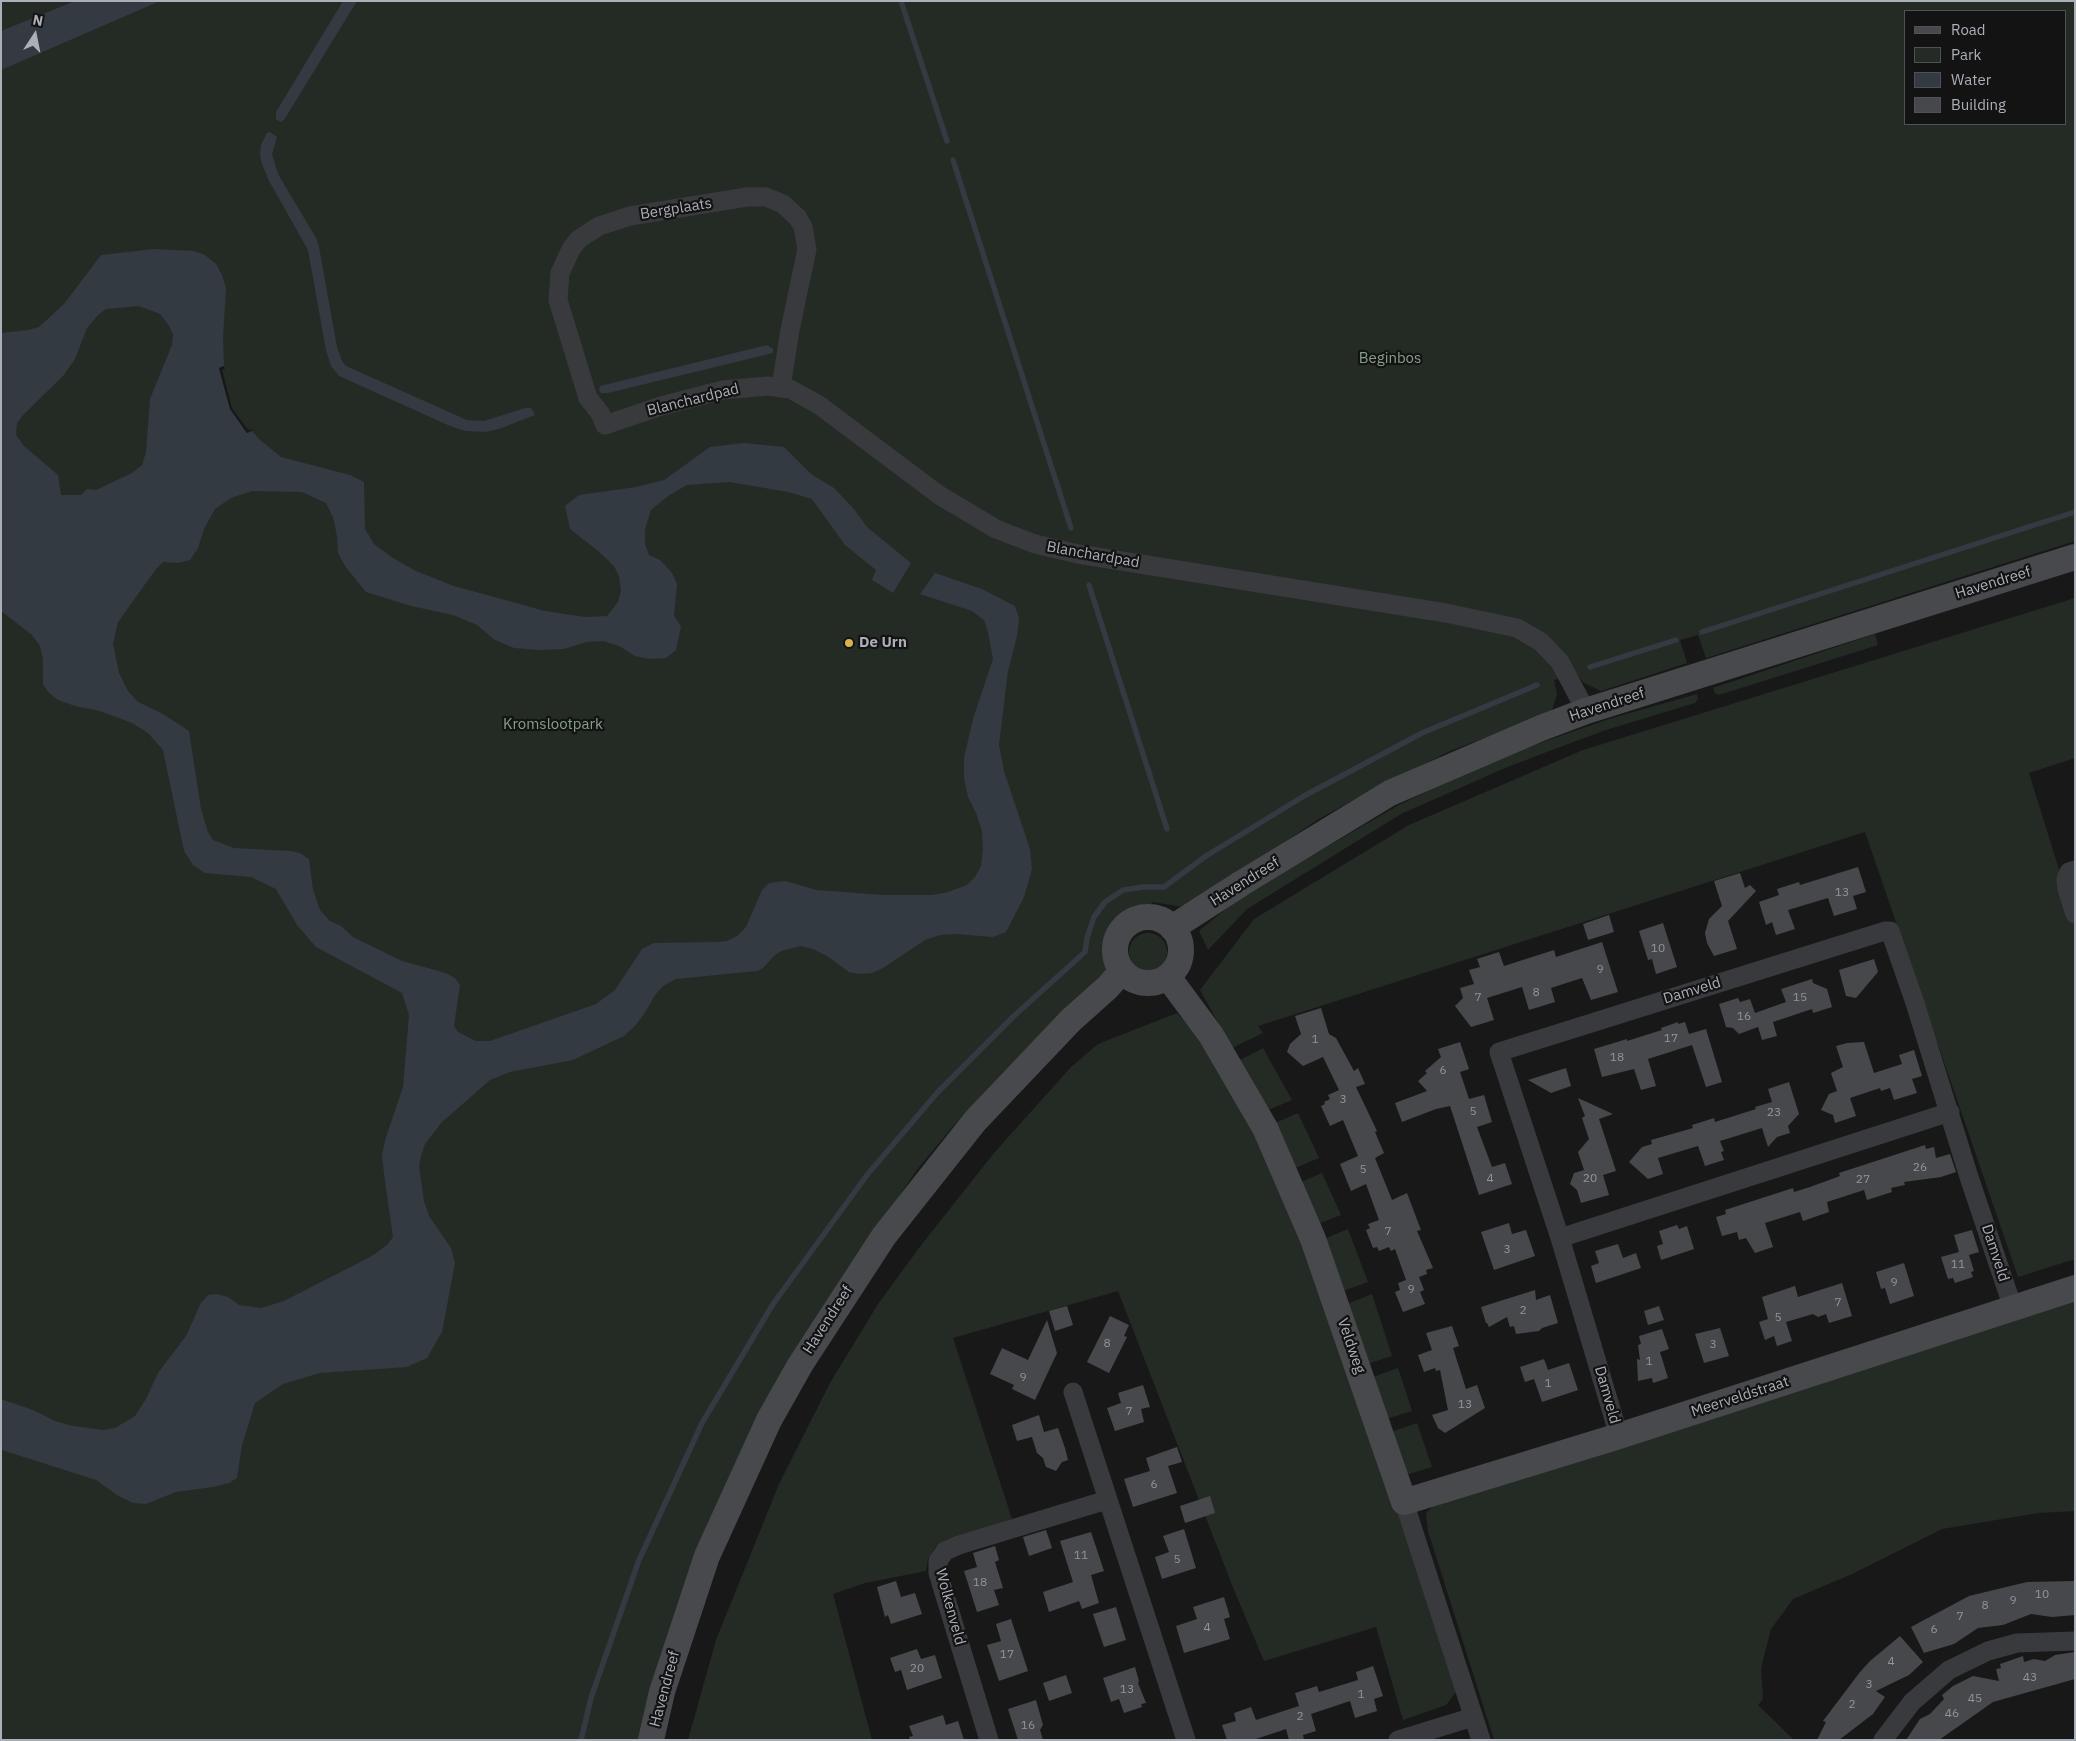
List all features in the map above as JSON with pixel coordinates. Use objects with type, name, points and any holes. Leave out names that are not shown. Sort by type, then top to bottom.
[{"type":"street","name":"Bergplaats","points":[[605,425],[600,414],[588,398],[558,300],[557,286],[564,261],[579,239],[598,226],[630,216],[756,196],[775,199],[798,218],[807,238],[807,249],[790,330],[781,387]]},
{"type":"street","name":"Blanchardpad","points":[[605,425],[661,406],[723,390],[768,386],[781,387],[800,393],[819,405],[904,469],[962,509],[996,529],[1035,544],[1078,554],[1446,613],[1517,628],[1541,642],[1560,662],[1586,711]]},
{"type":"street","name":"Havendreef","points":[[1172,928],[1242,883],[1390,794],[1586,711],[2075,557]]},
{"type":"street","points":[[2075,870],[2069,872],[2066,879],[2067,889],[2075,914]]},
{"type":"street","points":[[1142,918],[1153,918],[1172,928],[1181,948],[1180,959],[1168,977],[1149,983],[1139,982],[1130,978],[1122,971],[1117,962],[1115,950],[1117,939],[1122,929],[1131,922],[1142,918]]},
{"type":"street","name":"Damveld","points":[[1619,1436],[1560,1238],[1499,1052],[1890,931],[2013,1308]]},
{"type":"street","name":"Havendreef","points":[[651,1740],[662,1692],[707,1556],[768,1420],[800,1365],[884,1236],[976,1121],[1071,1020],[1108,987],[1122,971]]},
{"type":"street","name":"Veldweg","points":[[1168,977],[1211,1035],[1265,1128],[1313,1239],[1404,1502],[1481,1740]]},
{"type":"street","points":[[1560,1238],[1950,1112]]},
{"type":"street","name":"Meerveldstraat","points":[[1404,1502],[1619,1436],[2075,1288]]},
{"type":"street","points":[[1072,1392],[1186,1740]]},
{"type":"street","name":"Wolkenveld","points":[[989,1740],[938,1573],[938,1561],[945,1551],[959,1545],[1107,1500]]},
{"type":"street","points":[[1883,1740],[1912,1702],[1949,1670],[1988,1651],[2017,1643],[2075,1641]]},
{"type":"street","points":[[1398,1740],[1473,1717]]},
{"type":"green space","name":"Kromslootpark","points":[[1,1],[2075,1],[2075,541],[1706,658],[1698,635],[1680,640],[1687,663],[1601,691],[1584,683],[1576,673],[1554,680],[1557,694],[1552,710],[1540,717],[1450,751],[1346,804],[1317,820],[1205,897],[1183,907],[1153,902],[1107,939],[1106,971],[1024,1051],[954,1125],[916,1171],[812,1326],[642,1740],[1,1740]]},
{"type":"green space","points":[[2075,598],[2075,758],[2029,773],[2075,921],[2075,1259],[2018,1277],[1865,832],[1258,1026],[1263,1033],[1232,1048],[1200,990],[1254,919],[1409,825],[1583,750]]},
{"type":"green space","points":[[1875,634],[1878,645],[1719,695],[1715,693],[1713,688]]},
{"type":"green space","points":[[1697,694],[1698,699],[1695,703],[1606,730],[1552,750],[1505,768],[1401,814],[1247,909],[1208,950],[1199,931],[1239,898],[1397,806],[1517,751],[1609,719]]},
{"type":"green space","points":[[1148,933],[1161,939],[1167,952],[1161,965],[1148,971],[1135,965],[1129,952],[1135,939]]},
{"type":"green space","points":[[1177,1013],[1194,1032],[1238,1098],[1326,1302],[1458,1690],[1446,1705],[1403,1720],[1376,1627],[1264,1661],[1234,1590],[1118,1291],[953,1338],[1012,1519],[936,1546],[928,1559],[926,1571],[865,1583],[833,1594],[872,1740],[688,1740],[716,1640],[779,1484],[830,1383],[878,1304],[922,1244],[994,1153],[1071,1067],[1098,1044]]},
{"type":"green space","points":[[1263,1048],[1292,1100],[1268,1110],[1240,1060]]},
{"type":"green space","points":[[1298,1113],[1319,1158],[1295,1168],[1275,1123]]},
{"type":"green space","points":[[1322,1173],[1341,1215],[1318,1224],[1301,1182]]},
{"type":"green space","points":[[1348,1229],[1368,1282],[1343,1291],[1324,1239]]},
{"type":"green space","points":[[1372,1294],[1392,1356],[1367,1364],[1347,1304]]},
{"type":"green space","points":[[2075,1295],[2075,1511],[2038,1513],[1942,1529],[1852,1574],[1793,1599],[1771,1629],[1761,1668],[1763,1699],[1758,1705],[1794,1740],[1494,1740],[1428,1531],[1426,1513],[1433,1506]]},
{"type":"green space","points":[[1398,1368],[1412,1411],[1386,1419],[1373,1377]]},
{"type":"green space","points":[[1417,1423],[1432,1467],[1406,1475],[1391,1432]]},
{"type":"water","points":[[75,1],[160,1],[1,70],[1,31]]},
{"type":"water","points":[[343,1],[357,1],[281,122],[276,119],[276,112]]},
{"type":"water","points":[[270,132],[277,137],[272,154],[278,174],[316,238],[319,247],[337,347],[346,366],[467,420],[484,421],[525,408],[531,408],[535,415],[499,429],[485,432],[465,431],[339,376],[331,366],[326,350],[308,250],[268,179],[262,164],[260,155],[261,145],[267,133]]},
{"type":"water","points":[[154,249],[194,251],[205,255],[216,264],[226,288],[223,338],[224,366],[219,368],[230,409],[247,433],[252,431],[281,457],[350,475],[364,482],[365,529],[374,544],[393,558],[416,571],[454,586],[545,611],[585,617],[607,616],[618,602],[621,590],[619,576],[614,566],[570,529],[565,506],[579,495],[636,487],[664,480],[710,447],[744,443],[784,447],[811,474],[834,488],[854,509],[867,527],[911,563],[893,593],[872,580],[876,570],[845,545],[812,499],[788,492],[729,482],[687,485],[668,496],[651,510],[645,529],[645,544],[649,555],[660,560],[672,573],[677,584],[674,616],[681,626],[676,650],[666,658],[650,659],[635,656],[619,646],[603,641],[586,642],[564,649],[514,648],[495,640],[477,625],[453,615],[411,606],[366,592],[345,566],[338,553],[333,517],[326,503],[302,492],[252,491],[231,498],[215,509],[204,529],[198,548],[190,560],[178,563],[163,562],[156,569],[118,622],[113,644],[119,673],[128,691],[138,702],[163,714],[189,731],[201,809],[208,832],[213,840],[234,848],[290,851],[300,853],[309,859],[313,890],[320,910],[330,921],[341,926],[353,937],[402,961],[446,973],[455,978],[460,985],[454,1026],[458,1032],[476,1041],[490,1041],[596,1004],[615,990],[642,949],[654,943],[716,942],[727,941],[737,936],[746,927],[762,890],[769,883],[785,881],[817,890],[883,895],[932,895],[948,892],[967,885],[975,877],[981,866],[983,849],[982,831],[968,797],[964,778],[964,758],[973,719],[993,659],[984,620],[972,611],[920,594],[935,573],[982,589],[1015,606],[1019,618],[1017,636],[1008,671],[999,745],[1004,771],[1030,849],[1032,869],[1024,897],[1006,932],[993,937],[956,934],[940,935],[925,940],[883,968],[872,973],[859,974],[849,972],[827,956],[813,949],[801,946],[781,951],[763,968],[757,971],[676,979],[663,986],[635,1026],[624,1036],[573,1060],[510,1072],[490,1080],[441,1123],[425,1144],[421,1156],[419,1167],[424,1201],[429,1216],[451,1248],[455,1263],[442,1332],[427,1358],[407,1367],[320,1373],[283,1384],[255,1403],[242,1445],[237,1478],[229,1483],[213,1487],[176,1492],[146,1504],[133,1503],[117,1495],[96,1480],[2,1450],[1,1399],[33,1410],[55,1421],[73,1426],[103,1430],[115,1428],[135,1416],[146,1399],[158,1373],[186,1336],[201,1303],[208,1295],[216,1294],[228,1297],[239,1305],[261,1308],[284,1301],[372,1256],[387,1245],[393,1237],[382,1154],[403,1087],[409,1015],[402,993],[316,947],[297,925],[276,889],[251,877],[205,873],[193,865],[184,851],[163,750],[148,733],[132,723],[100,711],[58,700],[48,692],[43,684],[43,659],[40,646],[32,635],[1,611],[1,333],[39,327],[64,304],[101,255]],"holes":[[[139,306],[160,314],[173,334],[172,345],[150,399],[146,452],[142,465],[132,473],[96,490],[87,489],[81,495],[61,495],[58,475],[24,446],[16,435],[17,423],[63,376],[75,359],[87,328],[98,315],[106,309]]]},
{"type":"water","points":[[767,345],[773,349],[773,353],[608,393],[601,393],[599,390],[600,386]]},
{"type":"pier","points":[[224,366],[225,369],[222,370],[232,408],[248,430],[254,429],[247,433],[230,409],[219,368]]},
{"type":"building","points":[[1858,867],[1866,892],[1853,896],[1857,909],[1834,916],[1828,898],[1788,910],[1795,929],[1776,935],[1772,922],[1766,925],[1759,902],[1779,895],[1777,889],[1799,882],[1800,885]]},
{"type":"building","points":[[1740,873],[1745,888],[1750,885],[1756,891],[1728,921],[1737,949],[1714,956],[1707,943],[1705,933],[1709,919],[1722,906],[1714,881]]},
{"type":"building","points":[[1609,915],[1614,932],[1588,940],[1583,924]]},
{"type":"building","points":[[1663,923],[1677,967],[1656,974],[1652,959],[1648,960],[1639,931]]},
{"type":"building","points":[[1602,942],[1618,992],[1591,1000],[1582,978],[1551,988],[1555,1002],[1529,1010],[1522,987],[1487,998],[1494,1020],[1471,1027],[1455,1006],[1463,998],[1460,988],[1474,984],[1469,970],[1480,967],[1477,959],[1499,952],[1504,966],[1554,950],[1556,957]]},
{"type":"building","points":[[1874,959],[1878,972],[1856,998],[1846,996],[1839,970]]},
{"type":"building","points":[[1812,979],[1813,983],[1827,989],[1832,1007],[1813,1013],[1812,1009],[1773,1022],[1777,1036],[1762,1040],[1758,1027],[1739,1034],[1733,1028],[1726,1027],[1719,1004],[1738,998],[1740,1002],[1750,999],[1755,1013],[1786,1002],[1781,989]]},
{"type":"building","points":[[1321,1008],[1329,1034],[1336,1038],[1354,1071],[1358,1068],[1365,1084],[1356,1087],[1377,1131],[1375,1132],[1384,1153],[1375,1158],[1392,1200],[1407,1193],[1421,1230],[1417,1231],[1433,1268],[1426,1270],[1427,1274],[1419,1277],[1424,1290],[1420,1292],[1425,1304],[1403,1312],[1395,1292],[1400,1290],[1398,1283],[1406,1280],[1395,1249],[1391,1251],[1389,1247],[1379,1251],[1377,1247],[1373,1248],[1366,1230],[1370,1228],[1368,1224],[1379,1220],[1366,1184],[1351,1191],[1340,1164],[1358,1156],[1343,1120],[1330,1126],[1321,1106],[1330,1099],[1328,1095],[1339,1090],[1323,1057],[1303,1066],[1287,1052],[1290,1044],[1301,1034],[1295,1016]]},
{"type":"building","points":[[1678,1022],[1678,1024],[1685,1022],[1689,1034],[1706,1029],[1722,1082],[1706,1087],[1692,1045],[1648,1059],[1656,1086],[1641,1090],[1634,1069],[1602,1077],[1594,1049],[1662,1030],[1661,1028]]},
{"type":"building","points":[[1460,1042],[1469,1069],[1460,1072],[1469,1099],[1484,1095],[1492,1122],[1477,1127],[1492,1167],[1505,1163],[1512,1184],[1479,1195],[1450,1106],[1436,1109],[1402,1122],[1395,1103],[1427,1091],[1418,1081],[1427,1073],[1425,1071],[1441,1057],[1438,1049]]},
{"type":"building","points":[[1864,1042],[1874,1073],[1902,1064],[1899,1055],[1914,1050],[1922,1076],[1912,1079],[1917,1093],[1894,1100],[1890,1088],[1881,1091],[1880,1088],[1850,1098],[1856,1116],[1835,1123],[1833,1115],[1821,1110],[1829,1094],[1837,1091],[1831,1073],[1843,1067],[1836,1046]]},
{"type":"building","points":[[1566,1068],[1571,1086],[1551,1093],[1528,1080]]},
{"type":"building","points":[[1789,1082],[1799,1114],[1788,1126],[1790,1133],[1777,1137],[1768,1147],[1762,1128],[1720,1141],[1724,1151],[1721,1152],[1724,1160],[1705,1166],[1698,1146],[1658,1158],[1663,1174],[1648,1179],[1629,1162],[1642,1147],[1652,1144],[1651,1140],[1693,1128],[1692,1125],[1714,1118],[1715,1122],[1772,1102],[1768,1089]]},
{"type":"building","points":[[1578,1098],[1613,1114],[1599,1119],[1616,1171],[1603,1175],[1609,1195],[1581,1203],[1577,1190],[1570,1184],[1574,1173],[1584,1170],[1578,1152],[1589,1139],[1582,1118],[1585,1116]]},
{"type":"building","points":[[1925,1145],[1926,1149],[1934,1147],[1936,1158],[1950,1154],[1956,1172],[1941,1177],[1904,1182],[1905,1185],[1891,1188],[1892,1192],[1867,1200],[1864,1190],[1827,1202],[1829,1212],[1803,1221],[1800,1212],[1765,1223],[1773,1247],[1755,1253],[1746,1238],[1739,1240],[1737,1232],[1722,1236],[1716,1217],[1726,1214],[1725,1210],[1793,1188],[1794,1192],[1810,1187],[1840,1176],[1839,1173]]},
{"type":"building","points":[[1509,1223],[1512,1234],[1526,1230],[1535,1256],[1494,1270],[1481,1232]]},
{"type":"building","points":[[1677,1225],[1679,1229],[1687,1226],[1694,1249],[1661,1260],[1657,1246],[1663,1244],[1659,1231]]},
{"type":"building","points":[[1972,1230],[1979,1252],[1969,1255],[1974,1271],[1971,1272],[1973,1277],[1955,1283],[1953,1278],[1948,1279],[1941,1257],[1959,1252],[1954,1235]]},
{"type":"building","points":[[1618,1244],[1623,1258],[1636,1253],[1641,1268],[1596,1283],[1591,1266],[1599,1263],[1595,1251]]},
{"type":"building","points":[[1904,1263],[1914,1296],[1890,1304],[1885,1288],[1881,1289],[1876,1272]]},
{"type":"building","points":[[1842,1283],[1852,1316],[1829,1323],[1826,1314],[1818,1317],[1813,1314],[1786,1322],[1792,1341],[1777,1346],[1774,1336],[1765,1340],[1759,1322],[1768,1319],[1762,1297],[1795,1286],[1798,1297]]},
{"type":"building","points":[[1535,1290],[1536,1300],[1550,1295],[1558,1323],[1542,1328],[1539,1331],[1516,1334],[1514,1326],[1510,1327],[1507,1317],[1489,1327],[1486,1323],[1481,1307]]},
{"type":"building","points":[[1067,1306],[1073,1325],[1055,1331],[1049,1311]]},
{"type":"building","points":[[1659,1306],[1664,1320],[1648,1325],[1644,1311]]},
{"type":"building","points":[[1110,1316],[1129,1325],[1124,1336],[1127,1337],[1109,1373],[1087,1362]]},
{"type":"building","points":[[1047,1320],[1057,1353],[1035,1400],[1012,1389],[1014,1385],[990,1374],[1002,1348],[1028,1360]]},
{"type":"building","points":[[1452,1326],[1459,1346],[1453,1348],[1466,1389],[1477,1385],[1485,1408],[1445,1433],[1438,1428],[1432,1415],[1448,1410],[1440,1370],[1436,1371],[1435,1368],[1424,1372],[1418,1355],[1432,1350],[1426,1333]]},
{"type":"building","points":[[1720,1328],[1729,1356],[1704,1363],[1695,1334]]},
{"type":"building","points":[[1662,1329],[1669,1349],[1660,1352],[1668,1378],[1653,1383],[1652,1378],[1638,1381],[1637,1359],[1640,1360],[1638,1345],[1641,1344],[1639,1336]]},
{"type":"building","points":[[1544,1359],[1548,1370],[1569,1363],[1578,1390],[1542,1402],[1534,1379],[1525,1382],[1520,1367]]},
{"type":"building","points":[[1143,1385],[1150,1407],[1141,1409],[1144,1422],[1115,1431],[1107,1408],[1121,1403],[1118,1393]]},
{"type":"building","points":[[1039,1415],[1044,1432],[1058,1428],[1065,1448],[1068,1460],[1062,1462],[1056,1471],[1046,1467],[1043,1458],[1037,1453],[1032,1437],[1017,1441],[1012,1425]]},
{"type":"building","points":[[1177,1447],[1182,1462],[1168,1466],[1177,1493],[1133,1507],[1124,1479],[1150,1471],[1146,1458]]},
{"type":"building","points":[[1210,1496],[1215,1513],[1185,1523],[1180,1506]]},
{"type":"building","points":[[1184,1529],[1196,1568],[1162,1579],[1155,1557],[1169,1552],[1163,1536]]},
{"type":"building","points":[[1046,1530],[1052,1548],[1029,1556],[1023,1537]]},
{"type":"building","points":[[1091,1532],[1104,1571],[1091,1575],[1099,1603],[1082,1609],[1079,1601],[1049,1612],[1043,1592],[1073,1582],[1060,1541]]},
{"type":"building","points":[[995,1546],[999,1560],[995,1562],[1003,1588],[994,1590],[999,1605],[977,1612],[964,1571],[977,1567],[973,1553]]},
{"type":"building","points":[[896,1581],[901,1597],[915,1593],[922,1614],[891,1624],[888,1615],[885,1617],[877,1587]]},
{"type":"building","points":[[2075,1581],[2075,1615],[2052,1617],[2031,1614],[2003,1625],[1978,1628],[1954,1644],[1924,1653],[1911,1627],[1969,1596],[2027,1582]]},
{"type":"building","points":[[1224,1597],[1230,1617],[1224,1619],[1230,1639],[1184,1653],[1176,1626],[1197,1619],[1193,1607]]},
{"type":"building","points":[[1116,1607],[1126,1640],[1104,1647],[1093,1614]]},
{"type":"building","points":[[1011,1619],[1028,1671],[999,1681],[987,1645],[1001,1641],[996,1624]]},
{"type":"building","points":[[1900,1636],[1923,1662],[1909,1675],[1876,1691],[1885,1697],[1873,1714],[1839,1740],[1817,1740],[1826,1722],[1823,1721],[1860,1672]]},
{"type":"building","points":[[917,1649],[921,1659],[935,1655],[942,1678],[907,1690],[901,1670],[895,1672],[890,1658]]},
{"type":"building","points":[[2075,1652],[2075,1679],[1993,1702],[1939,1740],[1906,1740],[1920,1719],[1930,1714],[1944,1699],[1942,1695],[1953,1686],[1973,1676],[1999,1681],[1996,1669],[2001,1668],[2000,1664],[2023,1656],[2024,1662],[2034,1659],[2045,1661],[2055,1655]]},
{"type":"building","points":[[1373,1666],[1383,1696],[1374,1699],[1377,1711],[1355,1718],[1350,1701],[1311,1714],[1316,1731],[1303,1735],[1304,1740],[1289,1740],[1286,1729],[1253,1740],[1227,1740],[1222,1725],[1236,1721],[1234,1713],[1251,1707],[1256,1720],[1299,1706],[1295,1693],[1317,1686],[1319,1692],[1358,1680],[1356,1672]]},
{"type":"building","points":[[1135,1667],[1138,1683],[1146,1703],[1141,1704],[1142,1707],[1124,1713],[1119,1699],[1111,1702],[1103,1678]]},
{"type":"building","points":[[1066,1675],[1072,1693],[1049,1701],[1043,1683]]},
{"type":"building","points":[[1036,1700],[1043,1725],[1040,1730],[1043,1740],[1018,1740],[1008,1709]]},
{"type":"building","points":[[943,1715],[946,1725],[958,1721],[964,1740],[910,1740],[909,1737],[913,1736],[909,1726]]},
{"type":"waterway","points":[[901,1],[947,141]]},
{"type":"waterway","points":[[953,160],[1071,528]]},
{"type":"waterway","points":[[1702,632],[2075,512]]},
{"type":"waterway","points":[[1089,585],[1167,829]]},
{"type":"waterway","points":[[1590,667],[1676,640]]},
{"type":"waterway","points":[[581,1740],[591,1698],[639,1560],[702,1423],[773,1304],[867,1175],[937,1093],[1015,1015],[1085,952],[1087,938],[1094,917],[1105,902],[1123,890],[1143,887],[1164,887],[1206,856],[1304,796],[1422,733],[1537,685]]},
{"type":"place","name":"De Urn","points":[[849,643]]},
{"type":"park label","name":"Beginbos","points":[[1390,359]]}]
